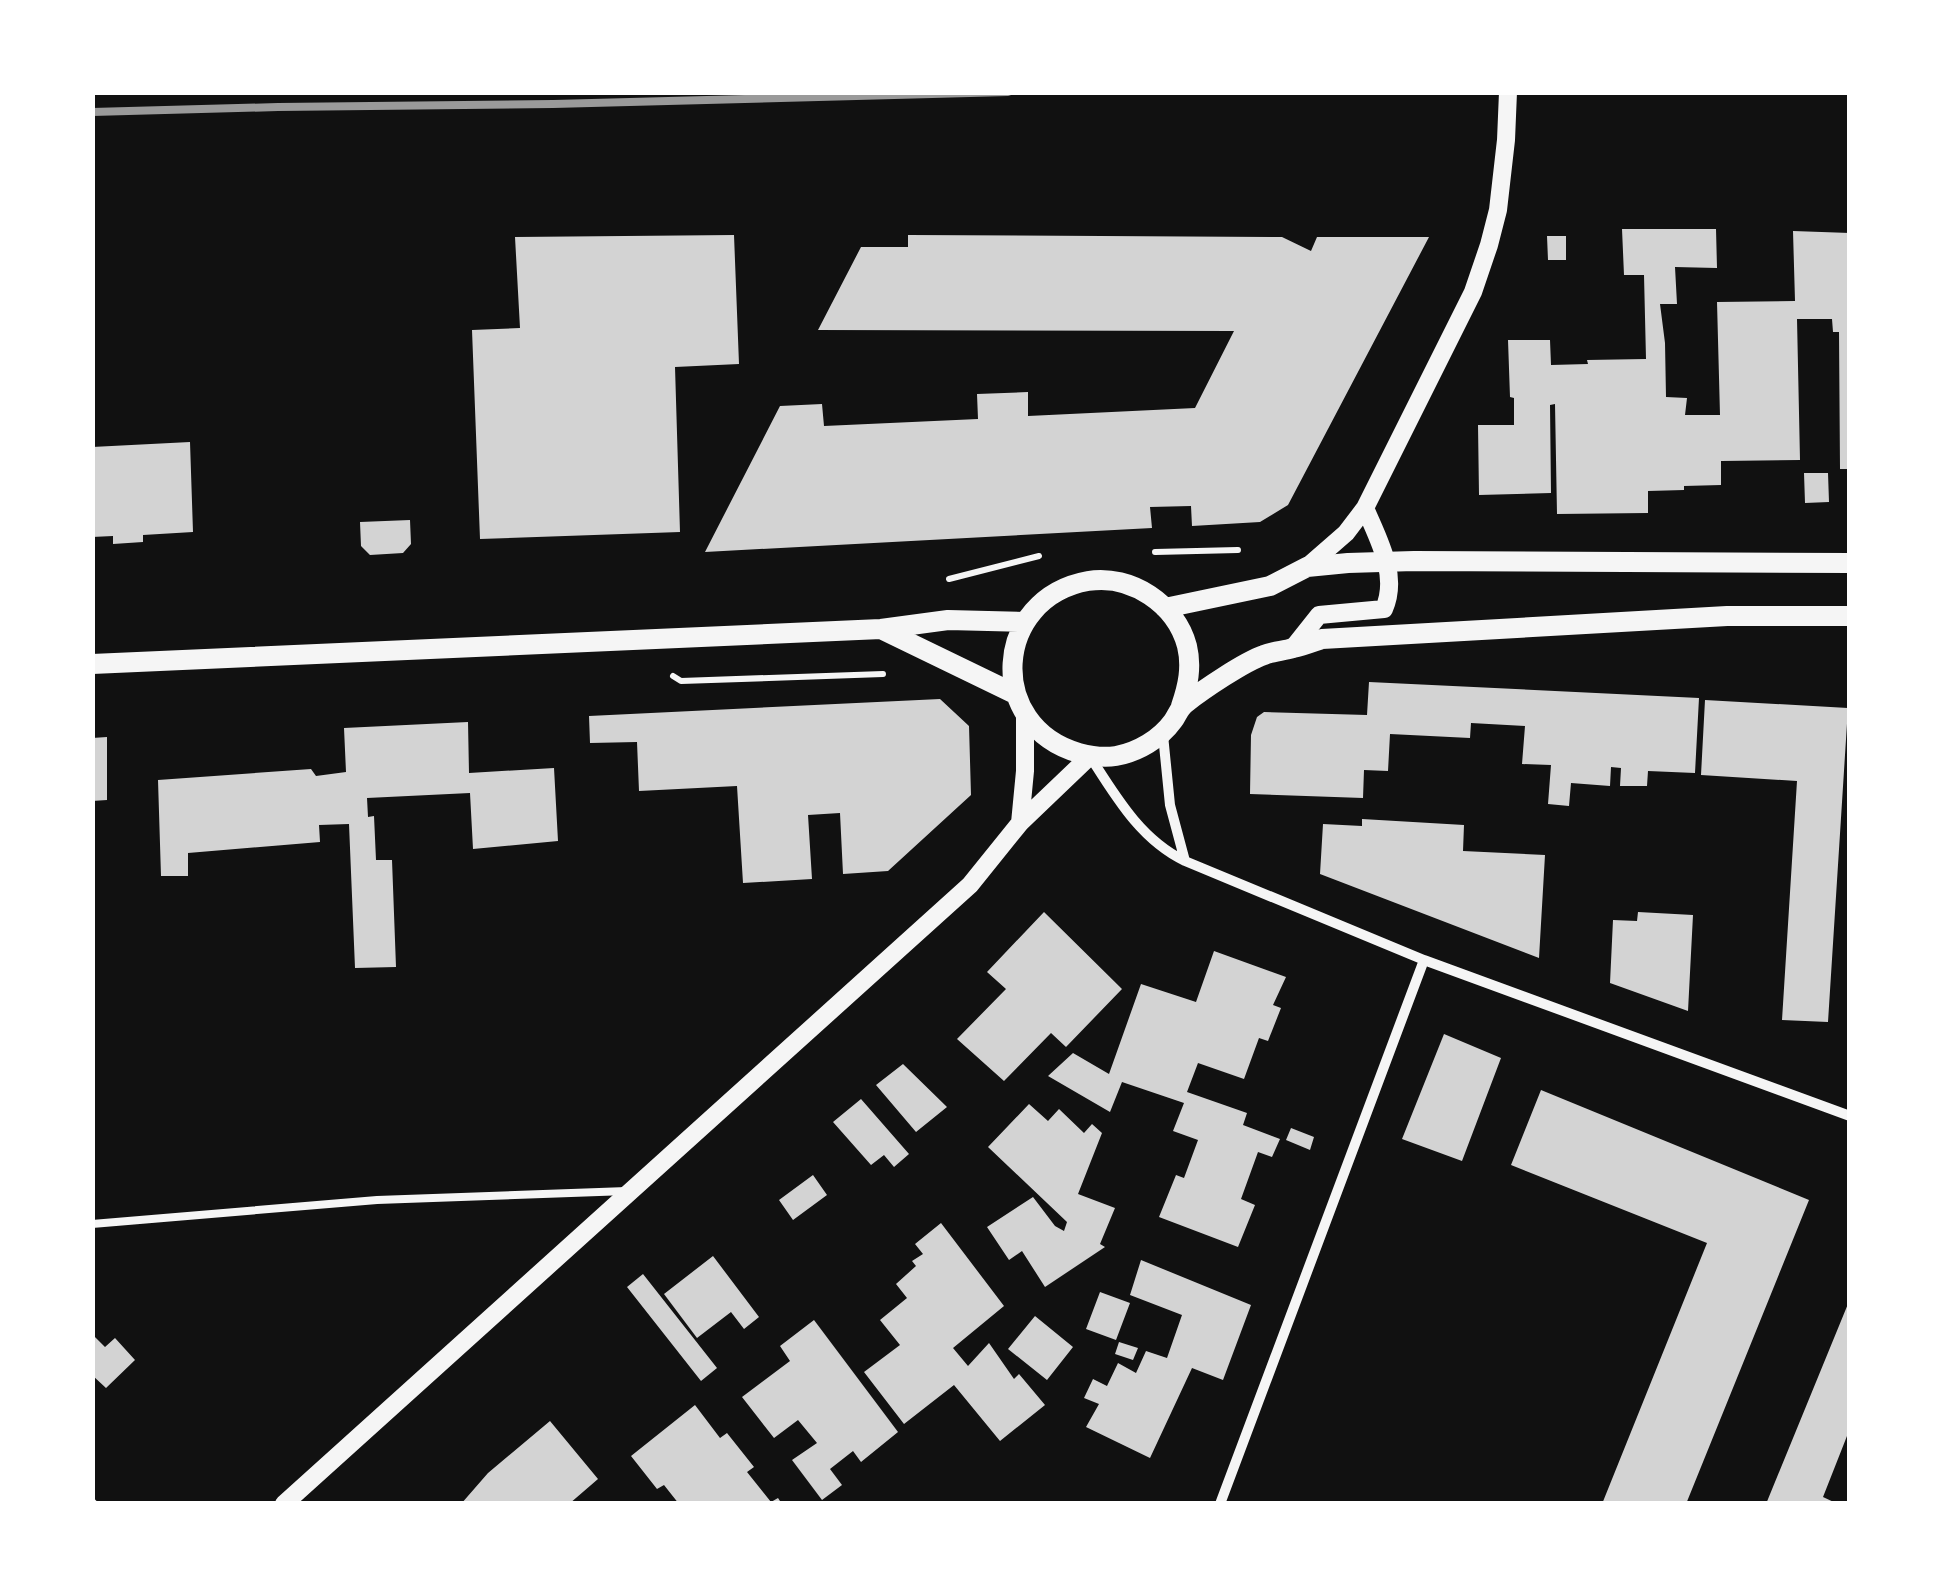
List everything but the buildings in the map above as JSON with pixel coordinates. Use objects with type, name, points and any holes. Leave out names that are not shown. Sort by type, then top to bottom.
[{"type":"main road","points":[[1165,608],[1270,586],[1308,567],[1348,562],[1850,563]]},
{"type":"main road","points":[[1092,580],[1144,590],[1165,608],[1178,625],[1188,654],[1188,685],[1181,706],[1163,732],[1141,748],[1116,756],[1090,756],[1062,748],[1042,735],[1025,716],[1015,694],[1011,669],[1015,645],[1025,622],[1042,602],[1065,587],[1092,580]]},
{"type":"main road","points":[[1181,706],[1264,654],[1322,639],[1727,616],[1850,616]]},
{"type":"main road","points":[[92,664],[881,630],[948,620],[1025,622]]},
{"type":"main road","points":[[881,630],[1015,694]]},
{"type":"street","points":[[1308,567],[1346,533],[1366,508],[1472,292],[1498,210],[1508,92]]},
{"type":"street","points":[[1292,649],[1319,615],[1384,609],[1388,598],[1388,562],[1366,508]]},
{"type":"street","points":[[1020,823],[1026,771],[1025,716]]},
{"type":"street","points":[[1163,732],[1170,804],[1185,861]]},
{"type":"street","points":[[284,1504],[970,885],[1020,823],[1090,756],[1119,802],[1170,854],[1424,960],[1850,1116]]},
{"type":"street","points":[[1220,1504],[1424,960]]},
{"type":"lane","points":[[92,1224],[377,1200],[631,1191]]},
{"type":"railway","points":[[92,112],[1008,92]]}]
